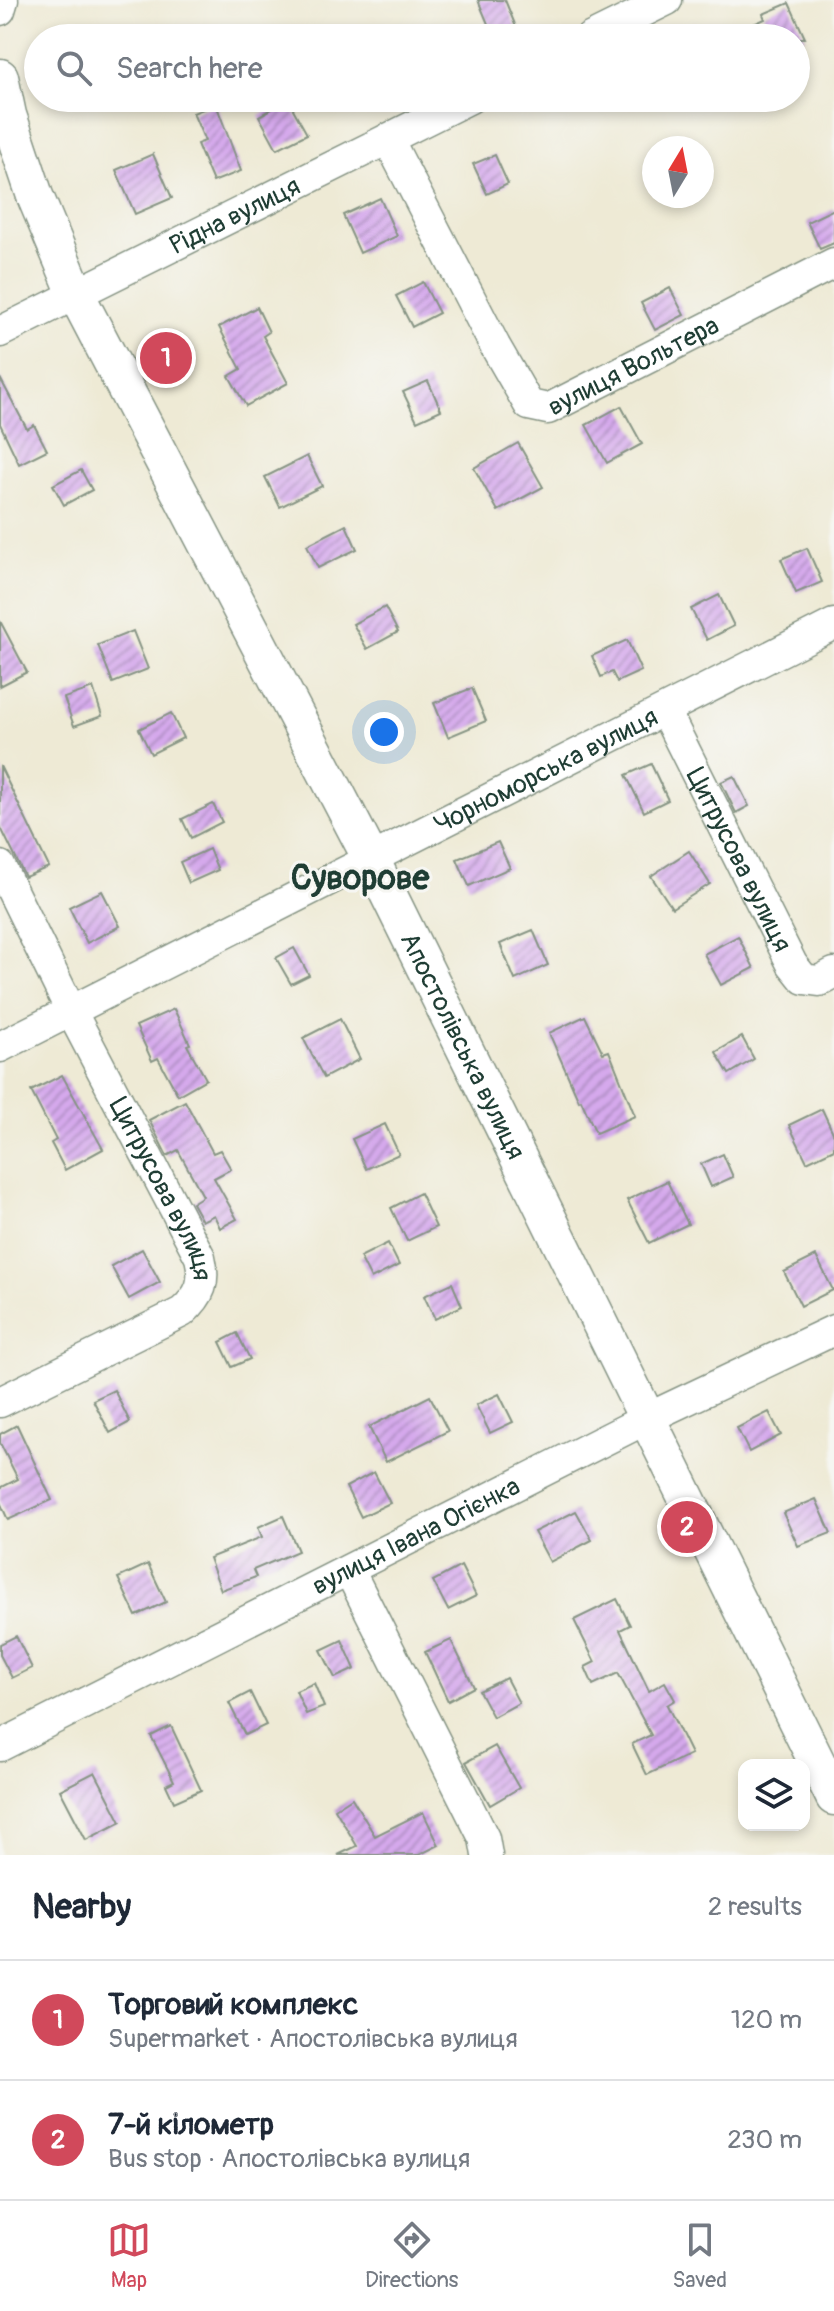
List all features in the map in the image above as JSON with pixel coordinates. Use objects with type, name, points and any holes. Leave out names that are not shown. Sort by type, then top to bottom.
[{"type":"street","points":[[0,10],[3,0]]},
{"type":"street","points":[[618,24],[667,0]]},
{"type":"street","name":"Апостолівська вулиця","points":[[0,77],[8,115],[35,196],[76,294],[371,859],[834,1797]]},
{"type":"street","name":"Рідна вулиця","points":[[0,332],[442,112]]},
{"type":"street","name":"вулиця Вольтера","points":[[388,139],[495,346],[529,405],[548,409],[834,263]]},
{"type":"street","name":"Чорноморська вулиця","points":[[0,1047],[834,624]]},
{"type":"street","name":"Цитрусова вулиця","points":[[665,711],[792,964],[804,979],[819,981],[834,973]]},
{"type":"street","name":"Цитрусова вулиця","points":[[0,866],[71,1011],[200,1257],[203,1285],[196,1300],[182,1312],[0,1402]]},
{"type":"street","name":"вулиця Івана Огієнка","points":[[0,1746],[648,1418],[834,1330]]},
{"type":"street","points":[[349,1570],[484,1838],[487,1855]]},
{"type":"building","points":[[478,0],[505,0],[515,24],[488,24]]},
{"type":"building","points":[[789,3],[799,24],[754,24],[765,19],[763,14]]},
{"type":"building","points":[[219,112],[241,171],[213,182],[197,144],[205,141],[193,113]]},
{"type":"building","points":[[266,112],[295,112],[307,134],[277,149],[259,116]]},
{"type":"building","points":[[153,154],[172,198],[135,214],[116,170]]},
{"type":"building","points":[[495,155],[508,184],[487,194],[473,164]]},
{"type":"building","points":[[380,198],[397,236],[360,253],[343,215]]},
{"type":"building","points":[[834,209],[834,243],[820,249],[807,222]]},
{"type":"building","points":[[423,282],[439,313],[412,327],[396,296]]},
{"type":"building","points":[[670,288],[684,315],[655,330],[641,303]]},
{"type":"building","points":[[257,307],[269,332],[263,336],[288,383],[246,406],[229,376],[241,369],[219,327]]},
{"type":"building","points":[[164,331],[186,377],[168,385],[146,339]]},
{"type":"building","points":[[0,378],[27,429],[34,425],[47,450],[19,464],[0,424]]},
{"type":"building","points":[[428,381],[441,410],[417,421],[403,392]]},
{"type":"building","points":[[621,406],[642,444],[607,463],[586,425]]},
{"type":"building","points":[[518,443],[543,487],[498,511],[474,468]]},
{"type":"building","points":[[307,456],[322,486],[280,507],[265,477]]},
{"type":"building","points":[[81,470],[92,490],[64,505],[53,485]]},
{"type":"building","points":[[346,525],[357,549],[318,568],[307,545]]},
{"type":"building","points":[[807,548],[822,582],[796,593],[781,559]]},
{"type":"building","points":[[719,595],[734,626],[707,640],[691,609]]},
{"type":"building","points":[[385,607],[398,632],[367,649],[353,624]]},
{"type":"building","points":[[0,621],[27,672],[0,686]]},
{"type":"building","points":[[133,631],[148,669],[113,683],[98,645]]},
{"type":"building","points":[[627,640],[641,671],[617,682],[612,672],[601,677],[592,656]]},
{"type":"building","points":[[93,688],[102,716],[74,726],[64,698]]},
{"type":"building","points":[[472,688],[486,721],[448,737],[434,703]]},
{"type":"building","points":[[171,713],[183,738],[151,754],[139,729]]},
{"type":"building","points":[[651,764],[668,800],[644,812],[626,775]]},
{"type":"building","points":[[0,766],[49,867],[25,877],[0,826]]},
{"type":"building","points":[[734,776],[749,806],[736,813],[721,782]]},
{"type":"building","points":[[213,804],[222,822],[191,838],[182,819]]},
{"type":"building","points":[[498,842],[510,868],[469,886],[457,859]]},
{"type":"building","points":[[209,849],[218,870],[189,883],[180,862]]},
{"type":"building","points":[[689,851],[710,884],[672,908],[651,876]]},
{"type":"building","points":[[102,891],[120,926],[87,943],[69,907]]},
{"type":"building","points":[[533,930],[548,965],[515,980],[500,944]]},
{"type":"building","points":[[738,936],[754,968],[721,985],[704,954]]},
{"type":"building","points":[[294,948],[309,975],[291,984],[276,958]]},
{"type":"building","points":[[174,1009],[190,1044],[187,1045],[206,1079],[178,1095],[158,1058],[152,1061],[136,1026]]},
{"type":"building","points":[[585,1016],[603,1053],[609,1051],[635,1116],[596,1133],[549,1033]]},
{"type":"building","points":[[340,1019],[360,1059],[324,1078],[303,1038]]},
{"type":"building","points":[[742,1037],[754,1059],[729,1074],[716,1052]]},
{"type":"building","points":[[62,1075],[103,1149],[65,1170],[51,1143],[56,1140],[31,1091]]},
{"type":"building","points":[[185,1101],[213,1153],[220,1150],[231,1169],[214,1178],[237,1219],[220,1228],[214,1215],[202,1221],[192,1203],[203,1196],[178,1150],[167,1156],[149,1120]]},
{"type":"building","points":[[822,1109],[834,1135],[834,1149],[807,1162],[789,1125]]},
{"type":"building","points":[[385,1124],[399,1154],[366,1169],[352,1139]]},
{"type":"building","points":[[723,1154],[733,1177],[711,1187],[701,1164]]},
{"type":"building","points":[[667,1181],[688,1224],[649,1243],[627,1200]]},
{"type":"building","points":[[420,1193],[436,1227],[407,1241],[391,1208]]},
{"type":"building","points":[[388,1243],[399,1265],[371,1279],[360,1257]]},
{"type":"building","points":[[142,1249],[160,1282],[129,1299],[111,1266]]},
{"type":"building","points":[[816,1256],[833,1290],[801,1306],[784,1272]]},
{"type":"building","points":[[452,1283],[462,1306],[435,1319],[424,1296]]},
{"type":"building","points":[[237,1333],[250,1359],[232,1367],[220,1342]]},
{"type":"building","points":[[114,1390],[130,1422],[110,1433],[93,1400]]},
{"type":"building","points":[[499,1394],[513,1422],[490,1433],[476,1405]]},
{"type":"building","points":[[430,1396],[448,1431],[386,1462],[369,1427]]},
{"type":"building","points":[[769,1412],[781,1435],[749,1452],[737,1428]]},
{"type":"building","points":[[17,1425],[52,1500],[8,1520],[0,1502],[0,1488],[18,1479],[0,1443],[0,1434]]},
{"type":"building","points":[[374,1472],[390,1503],[361,1517],[346,1487]]},
{"type":"building","points":[[816,1499],[831,1533],[798,1546],[783,1513]]},
{"type":"building","points":[[576,1511],[592,1540],[550,1562],[534,1532]]},
{"type":"building","points":[[283,1516],[298,1551],[253,1570],[256,1577],[221,1590],[209,1558],[262,1537],[258,1527]]},
{"type":"building","points":[[148,1564],[166,1602],[136,1616],[118,1578]]},
{"type":"building","points":[[461,1566],[476,1596],[448,1610],[433,1581]]},
{"type":"building","points":[[617,1599],[630,1625],[620,1630],[649,1691],[665,1682],[675,1700],[667,1705],[691,1754],[647,1775],[632,1744],[651,1735],[618,1673],[593,1685],[585,1667],[595,1662],[574,1620]]},
{"type":"building","points":[[16,1636],[32,1668],[12,1678],[0,1655],[0,1644]]},
{"type":"building","points":[[342,1640],[355,1669],[335,1678],[321,1650]]},
{"type":"building","points":[[451,1640],[474,1687],[448,1701],[425,1652]]},
{"type":"building","points":[[506,1678],[519,1703],[493,1717],[479,1691]]},
{"type":"building","points":[[314,1683],[324,1707],[306,1714],[296,1691]]},
{"type":"building","points":[[250,1692],[266,1725],[245,1735],[229,1703]]},
{"type":"building","points":[[171,1726],[201,1790],[174,1802],[166,1785],[174,1781],[151,1736]]},
{"type":"building","points":[[495,1746],[519,1788],[490,1805],[466,1762]]},
{"type":"building","points":[[95,1772],[121,1822],[86,1840],[60,1790]]},
{"type":"building","points":[[352,1798],[375,1836],[423,1812],[439,1845],[419,1855],[338,1855],[357,1846],[335,1809]]},
{"type":"place","name":"Торговий комплекс","points":[[166,358]]},
{"type":"place","name":"7-й кілометр","points":[[687,1527]]},
{"type":"district","name":"Суворове","points":[[360,877]]}]
